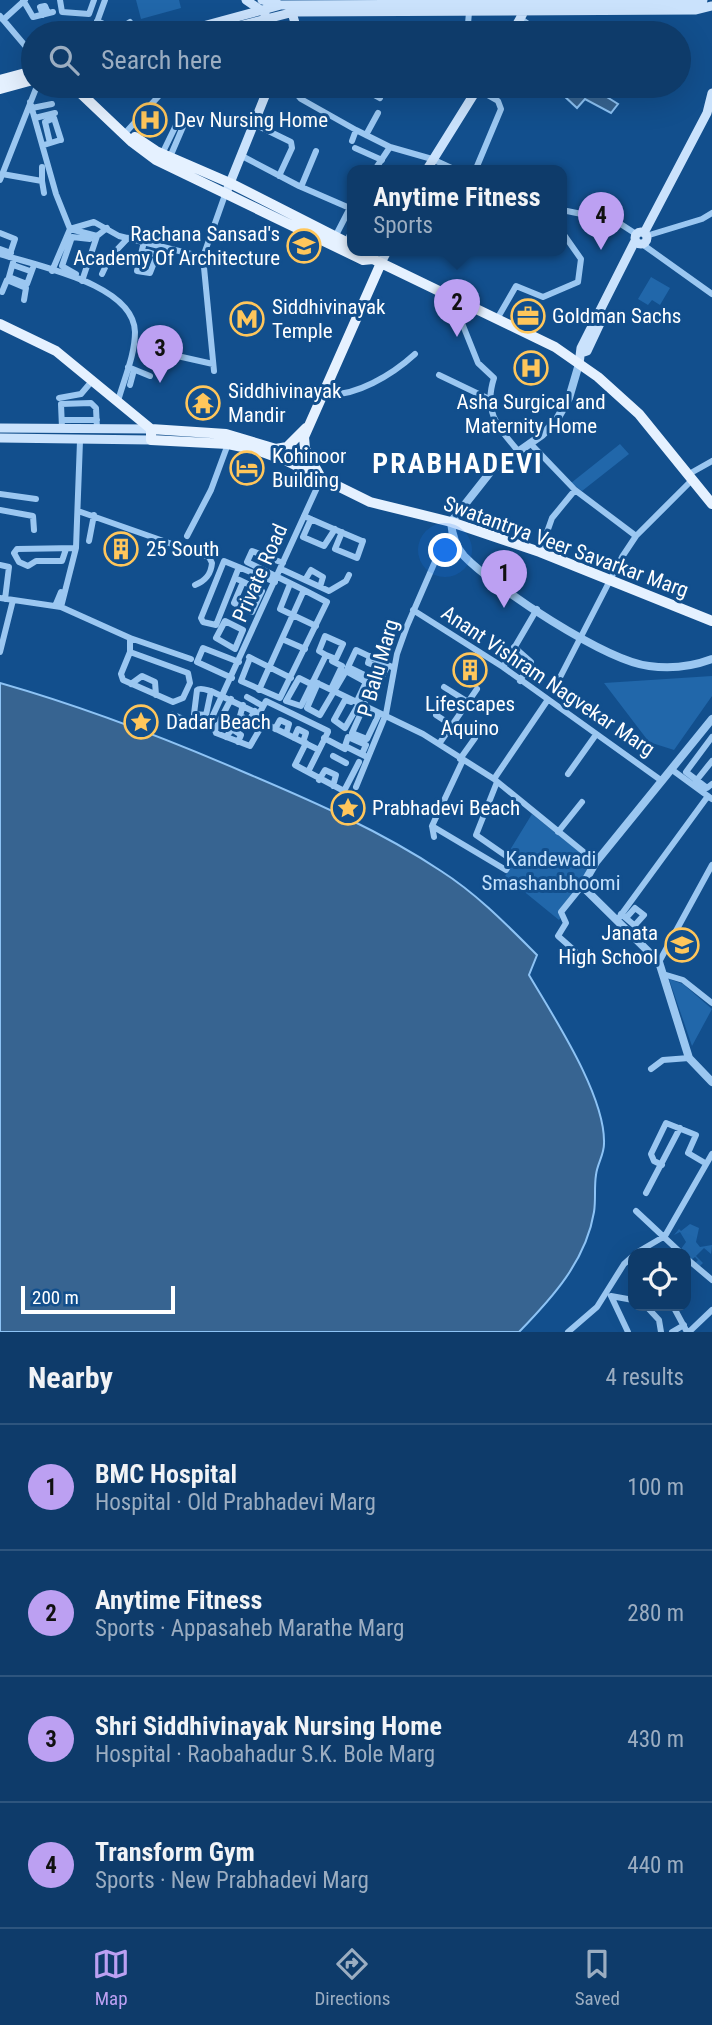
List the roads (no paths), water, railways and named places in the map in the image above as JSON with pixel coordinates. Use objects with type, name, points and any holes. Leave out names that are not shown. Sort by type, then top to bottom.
[{"type":"main road","points":[[245,0],[267,14]]},
{"type":"main road","points":[[239,17],[245,11],[245,0]]},
{"type":"main road","points":[[262,0],[287,9],[469,12],[697,4],[712,6]]},
{"type":"main road","points":[[246,21],[287,9],[353,2],[526,9]]},
{"type":"main road","points":[[287,9],[291,21]]},
{"type":"main road","points":[[224,21],[267,14]]},
{"type":"main road","points":[[0,80],[21,74]]},
{"type":"main road","points":[[0,89],[21,86]]},
{"type":"main road","points":[[580,358],[587,351],[641,238],[709,117],[712,93]]},
{"type":"main road","points":[[86,98],[132,142],[156,160],[347,237]]},
{"type":"main road","points":[[94,98],[127,131],[166,155],[347,251]]},
{"type":"main road","points":[[228,188],[264,98]]},
{"type":"main road","points":[[429,165],[471,98]]},
{"type":"main road","points":[[356,256],[363,260],[373,258],[580,358],[639,414],[712,504]]},
{"type":"main road","points":[[321,479],[305,449],[304,437],[324,394],[373,258]]},
{"type":"main road","points":[[0,324],[56,351],[151,429],[151,440]]},
{"type":"main road","points":[[0,428],[97,424],[226,433],[276,449],[287,447],[312,422]]},
{"type":"main road","name":"Swatantrya Veer Savarkar Marg","points":[[0,438],[228,443],[287,461],[370,502],[451,522],[540,552],[608,582],[712,621]]},
{"type":"street","points":[[21,40],[2,18],[13,4],[24,0],[33,17],[48,13]]},
{"type":"street","points":[[60,0],[61,12],[90,14],[94,0]]},
{"type":"street","points":[[97,21],[105,0]]},
{"type":"street","points":[[469,12],[469,21]]},
{"type":"street","points":[[33,98],[47,144],[56,194],[70,229],[68,241]]},
{"type":"street","points":[[127,131],[157,98]]},
{"type":"street","points":[[300,98],[390,147],[445,165]]},
{"type":"street","points":[[477,165],[501,108],[494,98]]},
{"type":"street","points":[[33,105],[52,104]]},
{"type":"street","points":[[1,177],[33,105]]},
{"type":"street","points":[[38,117],[55,113]]},
{"type":"street","points":[[366,135],[378,113]]},
{"type":"street","points":[[43,130],[45,121],[55,119],[61,139],[47,144]]},
{"type":"street","points":[[178,119],[185,121],[166,155],[178,119]]},
{"type":"street","points":[[254,124],[291,142],[292,148],[279,176]]},
{"type":"street","points":[[356,130],[354,145],[377,163],[390,147]]},
{"type":"street","points":[[302,185],[316,151]]},
{"type":"street","points":[[242,156],[279,176],[347,205]]},
{"type":"street","points":[[10,176],[11,162]]},
{"type":"street","points":[[42,167],[44,193]]},
{"type":"street","points":[[1,177],[43,181]]},
{"type":"street","points":[[164,353],[214,367],[204,257],[228,188]]},
{"type":"street","points":[[567,211],[616,221],[712,294]]},
{"type":"street","points":[[641,238],[702,219],[712,213]]},
{"type":"street","points":[[70,229],[94,222],[128,238],[204,257]]},
{"type":"street","points":[[82,281],[92,237],[107,228]]},
{"type":"street","points":[[70,229],[92,237]]},
{"type":"street","points":[[0,233],[15,239],[7,280],[1,292]]},
{"type":"street","points":[[52,271],[68,241],[78,233]]},
{"type":"street","points":[[102,274],[110,257],[128,238]]},
{"type":"street","points":[[497,319],[514,287],[543,297],[578,282],[580,259],[567,240]]},
{"type":"street","points":[[142,250],[144,242]]},
{"type":"street","points":[[0,249],[12,258]]},
{"type":"street","points":[[0,254],[32,268],[72,274]]},
{"type":"street","points":[[60,259],[64,268],[82,281],[114,296],[131,317],[135,331],[130,385]]},
{"type":"street","points":[[7,280],[28,284],[32,268]]},
{"type":"street","points":[[7,280],[26,288],[24,300]]},
{"type":"street","points":[[467,305],[460,318],[471,350],[478,363],[494,378],[487,398]]},
{"type":"street","points":[[324,394],[338,396],[357,390],[415,354]]},
{"type":"street","points":[[580,358],[559,416],[519,452],[492,470],[451,522],[452,536],[464,556],[537,609],[604,651],[647,666],[690,667],[712,659]]},
{"type":"street","points":[[131,369],[150,376]]},
{"type":"street","points":[[118,401],[131,369]]},
{"type":"street","points":[[439,375],[487,398],[502,432],[519,452]]},
{"type":"street","points":[[60,400],[82,393],[92,381]]},
{"type":"street","points":[[60,400],[62,424]]},
{"type":"street","points":[[60,400],[93,404],[97,424]]},
{"type":"street","points":[[54,604],[76,548],[80,441]]},
{"type":"street","points":[[187,536],[211,490],[228,443]]},
{"type":"street","points":[[530,443],[575,491],[636,536]]},
{"type":"street","points":[[554,689],[608,582],[636,536],[691,477],[712,461]]},
{"type":"street","name":"Private Road","points":[[171,714],[204,727],[224,695],[236,661],[243,654],[282,566],[308,518],[321,479]]},
{"type":"street","points":[[540,552],[552,518],[575,491]]},
{"type":"street","points":[[0,494],[36,499]]},
{"type":"street","points":[[0,510],[33,516],[34,530]]},
{"type":"street","points":[[78,511],[209,557],[212,563],[209,575],[195,585]]},
{"type":"street","points":[[76,538],[90,542],[94,515]]},
{"type":"street","points":[[308,518],[364,542],[357,558],[335,549],[338,531],[324,547],[303,537],[308,518]]},
{"type":"street","name":"P Balu Marg","points":[[356,788],[363,758],[386,714],[391,666],[440,550],[452,536]]},
{"type":"street","points":[[66,548],[64,559],[60,562],[36,561],[28,566],[19,562],[14,553],[17,550],[66,548],[76,548]]},
{"type":"street","points":[[276,580],[247,564],[251,551],[332,591],[346,581],[349,575]]},
{"type":"street","points":[[239,567],[216,625],[203,622],[201,618],[225,561],[290,584],[327,601],[291,678],[278,699],[254,696]]},
{"type":"street","points":[[0,565],[9,567],[6,599],[10,613],[1,647]]},
{"type":"street","points":[[305,580],[311,570],[323,577],[320,587]]},
{"type":"street","points":[[235,578],[243,582],[262,592],[252,612],[234,603],[243,582]]},
{"type":"street","points":[[290,584],[280,608],[316,626]]},
{"type":"street","points":[[254,696],[304,590]]},
{"type":"street","points":[[6,599],[54,604],[131,638],[191,659]]},
{"type":"street","points":[[503,667],[537,609]]},
{"type":"street","name":"Anant Vishram Nagvekar Marg","points":[[413,610],[503,667],[595,736],[662,780]]},
{"type":"street","points":[[0,611],[10,613]]},
{"type":"street","points":[[225,621],[243,629],[239,640],[235,649],[216,639],[225,621]]},
{"type":"street","points":[[131,638],[131,651],[121,674],[123,680],[173,702],[183,698],[190,683],[188,673],[182,667],[131,651]]},
{"type":"street","points":[[282,639],[305,649]]},
{"type":"street","points":[[239,640],[247,644]]},
{"type":"street","points":[[514,647],[531,662],[521,681]]},
{"type":"street","points":[[229,678],[198,662],[203,648],[236,661]]},
{"type":"street","points":[[356,650],[391,666],[380,682],[348,667],[356,650]]},
{"type":"street","points":[[243,654],[291,678]]},
{"type":"street","points":[[250,657],[240,680],[263,706]]},
{"type":"street","points":[[333,691],[342,666],[325,657],[307,708],[320,715],[345,671],[348,671],[366,682],[361,704],[352,732],[366,740],[378,715],[361,704],[345,700],[334,722],[345,728],[361,704]]},
{"type":"street","points":[[521,681],[536,661]]},
{"type":"street","points":[[131,684],[142,676],[155,681],[156,695]]},
{"type":"street","points":[[315,683],[300,706],[286,701],[299,678],[315,683],[386,714],[439,744],[495,781],[596,862]]},
{"type":"street","points":[[444,687],[468,702]]},
{"type":"street","points":[[439,744],[477,689]]},
{"type":"street","points":[[211,691],[243,705],[275,729],[319,750]]},
{"type":"street","points":[[231,699],[215,730],[226,737],[251,745],[264,722]]},
{"type":"street","points":[[243,705],[240,716],[249,720],[268,700],[326,730],[307,772]]},
{"type":"street","points":[[432,825],[506,870],[512,860],[476,835],[495,781],[547,701]]},
{"type":"street","points":[[442,702],[436,715],[459,730]]},
{"type":"street","points":[[575,951],[558,936],[566,923],[561,912],[582,886],[596,862],[712,719]]},
{"type":"street","points":[[568,774],[595,736]]},
{"type":"street","points":[[712,737],[686,772],[695,783],[707,788],[712,784]]},
{"type":"street","points":[[304,743],[295,765],[320,780],[345,790],[363,758],[324,738]]},
{"type":"street","points":[[434,836],[432,825],[462,759],[475,738]]},
{"type":"street","points":[[339,760],[344,748]]},
{"type":"street","points":[[695,783],[712,760],[701,752]]},
{"type":"street","name":"Anant Vishram Nagvekar Marg","points":[[671,769],[695,783],[710,797]]},
{"type":"street","points":[[320,780],[325,770],[336,775],[333,786]]},
{"type":"street","points":[[622,917],[710,797]]},
{"type":"street","points":[[558,832],[583,802]]},
{"type":"street","points":[[659,962],[712,865]]},
{"type":"street","points":[[582,886],[622,917],[659,962],[690,1058],[712,1082]]},
{"type":"street","points":[[663,974],[684,980],[712,1003]]},
{"type":"street","points":[[651,1069],[663,1060],[690,1058]]},
{"type":"street","points":[[646,1248],[665,1236],[709,1160],[688,1153],[696,1135],[666,1123],[662,1126],[651,1154],[654,1161],[662,1166]]},
{"type":"street","points":[[646,1193],[680,1128]]},
{"type":"street","points":[[636,1211],[676,1248]]},
{"type":"street","points":[[568,1332],[609,1295],[628,1261]]},
{"type":"street","points":[[691,1262],[712,1280]]},
{"type":"street","points":[[609,1295],[628,1299]]},
{"type":"street","points":[[609,1295],[628,1332]]},
{"type":"street","points":[[672,1332],[687,1330],[712,1310]]},
{"type":"street","points":[[651,1311],[659,1320],[661,1332]]},
{"type":"street","points":[[677,1311],[687,1330]]},
{"type":"place","name":"Dev Nursing Home","points":[[150,120]]},
{"type":"place","name":"Rachana Sansad's Academy Of Architecture","points":[[304,246]]},
{"type":"place","name":"Transform Gym","points":[[601,250]]},
{"type":"place","name":"Goldman Sachs","points":[[528,316]]},
{"type":"place","name":"Siddhivinayak Temple","points":[[247,319]]},
{"type":"place","name":"Anytime Fitness","points":[[457,337]]},
{"type":"place","name":"Asha Surgical and Maternity Home","points":[[531,368]]},
{"type":"place","name":"Shri Siddhivinayak Nursing Home","points":[[160,383]]},
{"type":"place","name":"Siddhivinayak Mandir","points":[[203,403]]},
{"type":"place","name":"Kohinoor Building","points":[[247,468]]},
{"type":"place","name":"25 South","points":[[121,549]]},
{"type":"place","name":"BMC Hospital","points":[[504,608]]},
{"type":"place","name":"Lifescapes Aquino","points":[[470,670]]},
{"type":"place","name":"Dadar Beach","points":[[141,722]]},
{"type":"place","name":"Prabhadevi Beach","points":[[348,808]]},
{"type":"place","name":"Janata High School","points":[[682,945]]},
{"type":"district","name":"PRABHADEVI","points":[[458,463]]},
{"type":"park label","name":"Kandewadi Smashanbhoomi","points":[[551,871]]}]
